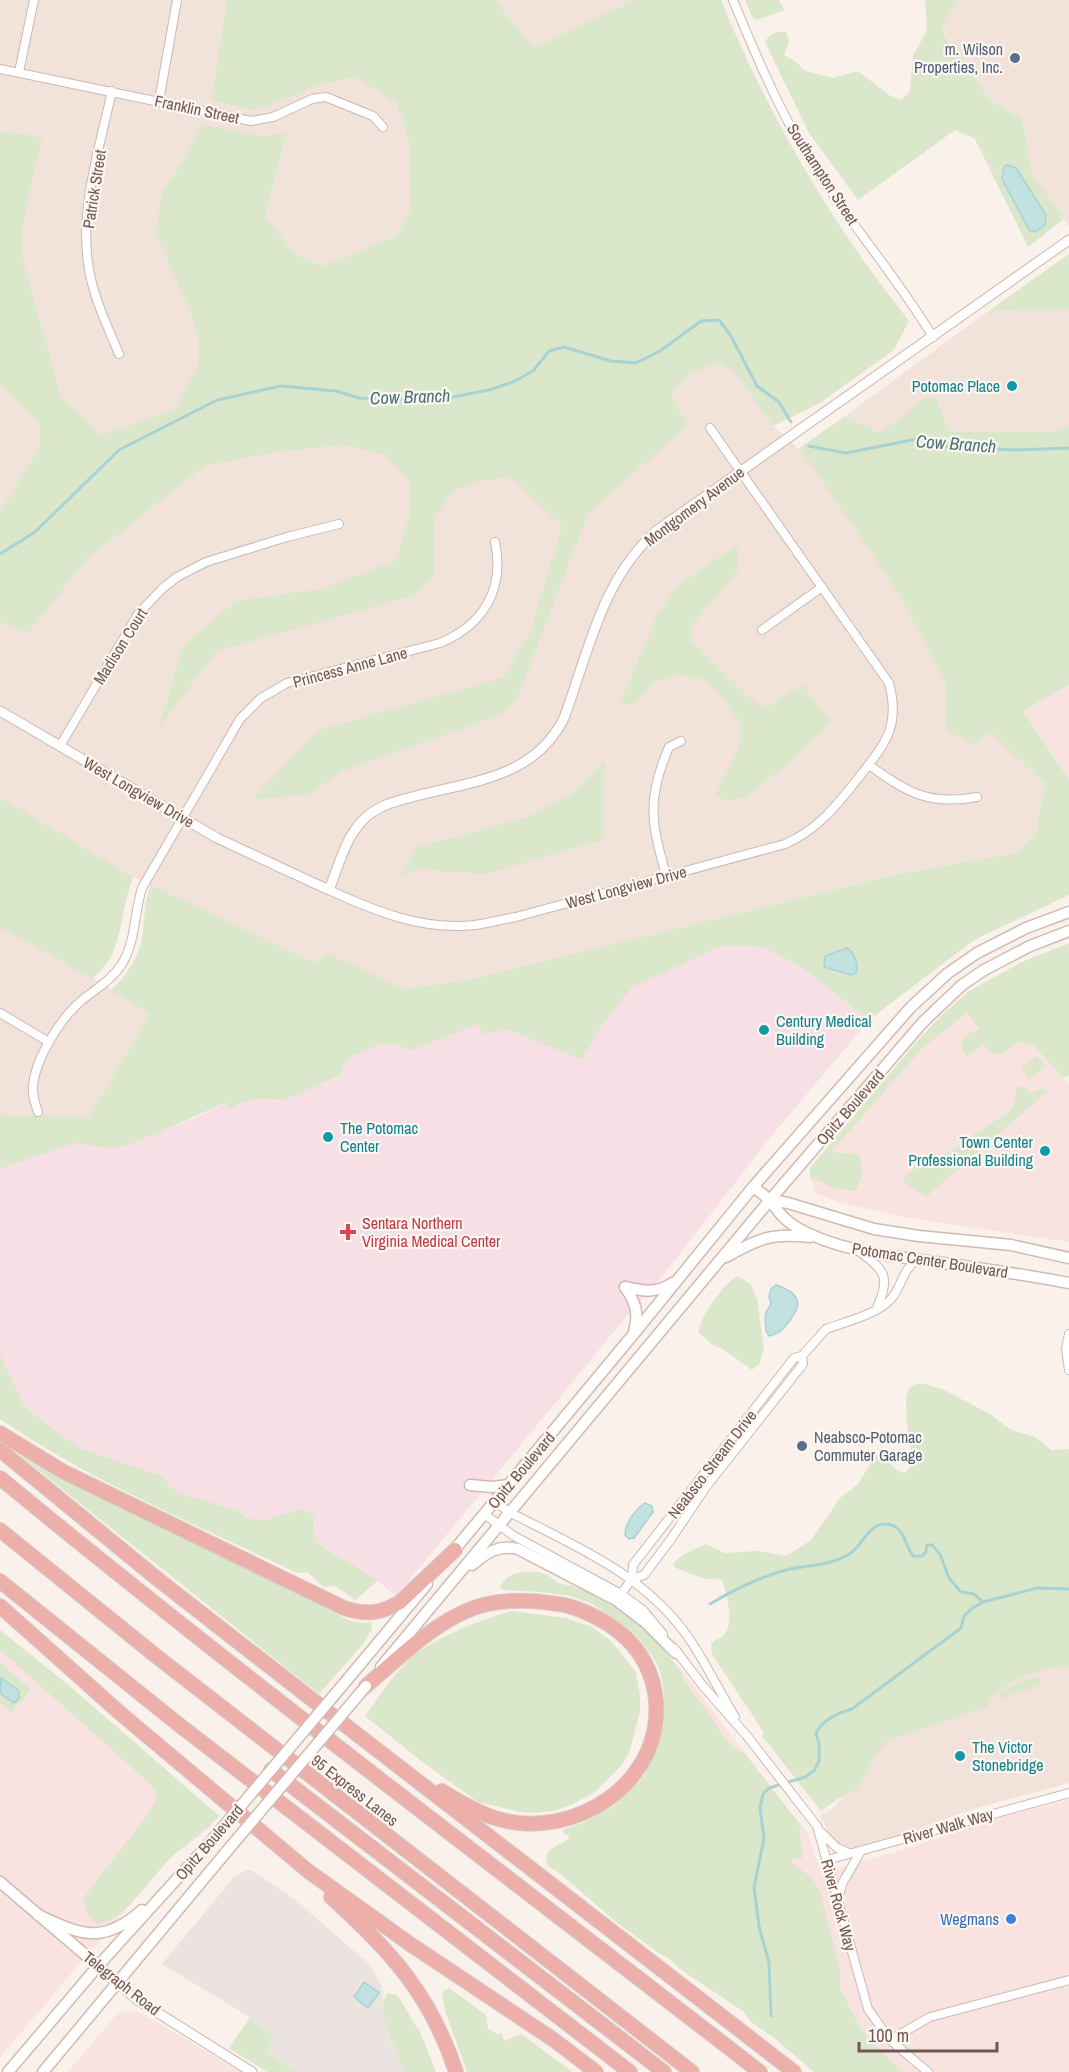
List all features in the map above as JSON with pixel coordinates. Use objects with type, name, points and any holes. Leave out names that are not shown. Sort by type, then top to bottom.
[{"type":"highway","points":[[0,1433],[64,1472],[358,1613],[374,1613],[400,1602],[455,1550]]},
{"type":"highway","points":[[0,1450],[160,1581],[794,2072]]},
{"type":"highway","points":[[0,1478],[232,1665],[760,2072]]},
{"type":"highway","name":"95 Express Lanes","points":[[0,1530],[165,1664],[692,2072]]},
{"type":"highway","points":[[0,1581],[178,1724],[630,2072]]},
{"type":"highway","points":[[366,1686],[437,1628],[465,1611],[497,1602],[531,1600],[566,1605],[592,1615],[615,1629],[634,1646],[653,1684],[656,1698],[655,1726],[651,1745],[641,1765],[617,1792],[601,1804],[572,1818],[547,1823],[528,1823],[495,1818],[453,1798],[389,1759]]},
{"type":"highway","points":[[0,1606],[120,1713],[289,1856],[363,1925],[397,1962],[427,2006],[440,2029],[456,2072]]},
{"type":"highway","points":[[271,1770],[664,2072]]},
{"type":"highway","points":[[289,1856],[410,1944],[530,2023],[596,2072]]},
{"type":"main road","name":"Opitz Boulevard","points":[[8,2072],[98,1966],[213,1839],[509,1485],[753,1186],[911,1007],[948,973],[999,941],[1069,912]]},
{"type":"main road","name":"Opitz Boulevard","points":[[43,2072],[770,1200],[923,1022],[942,1003],[984,970],[1006,957],[1069,931]]},
{"type":"main road","name":"Potomac Center Boulevard","points":[[753,1186],[770,1200],[778,1214],[790,1223],[824,1239],[854,1248],[1069,1283]]},
{"type":"main road","name":"Potomac Center Boulevard","points":[[770,1200],[788,1203],[874,1229],[1011,1245],[1069,1257]]},
{"type":"main road","points":[[721,1260],[753,1242],[768,1238],[786,1235],[824,1239]]},
{"type":"main road","points":[[632,1336],[637,1310],[634,1300],[625,1287],[652,1292],[666,1287],[681,1276]]},
{"type":"main road","points":[[470,1485],[491,1487],[509,1485]]},
{"type":"main road","points":[[453,1580],[491,1551],[502,1547],[518,1549],[616,1600],[645,1622],[676,1653]]},
{"type":"main road","points":[[38,1915],[78,1932],[104,1932],[116,1928],[139,1913],[176,1880]]},
{"type":"main road","name":"Telegraph Road","points":[[0,1882],[117,1982]]},
{"type":"street","points":[[19,72],[34,0]]},
{"type":"street","points":[[159,101],[177,0]]},
{"type":"street","name":"Southampton Street","points":[[733,0],[790,125],[808,157],[914,305],[933,337]]},
{"type":"street","name":"Franklin Street","points":[[0,69],[251,121],[273,117],[312,99],[326,97],[373,116],[383,127]]},
{"type":"street","name":"Patrick Street","points":[[112,91],[88,207],[86,248],[98,305],[119,354]]},
{"type":"street","name":"Montgomery Avenue","points":[[329,890],[352,834],[372,812],[399,800],[513,769],[527,762],[547,745],[564,718],[606,599],[625,565],[640,546],[664,524],[1069,240]]},
{"type":"street","name":"West Longview Drive","points":[[0,711],[241,850],[371,909],[427,924],[474,925],[516,917],[785,844],[803,835],[836,806],[869,765],[882,746],[890,728],[893,705],[891,693],[886,676],[710,428]]},
{"type":"street","name":"Madison Court","points":[[60,746],[138,614],[163,588],[177,577],[206,562],[339,524]]},
{"type":"street","name":"Princess Anne Lane","points":[[38,1112],[33,1087],[49,1042],[79,1003],[103,985],[121,964],[132,942],[137,902],[142,888],[240,719],[261,698],[286,683],[440,644],[471,625],[485,608],[494,590],[498,566],[495,542]]},
{"type":"street","points":[[762,630],[822,587]]},
{"type":"street","points":[[666,876],[654,820],[654,797],[658,772],[669,747],[681,741]]},
{"type":"street","points":[[869,765],[895,784],[921,797],[948,801],[977,797]]},
{"type":"street","points":[[0,1013],[49,1042]]},
{"type":"street","points":[[854,1248],[876,1264],[882,1273],[885,1288],[877,1308]]},
{"type":"street","name":"Neabsco Stream Drive","points":[[621,1594],[632,1579],[633,1565],[794,1358],[802,1356],[826,1329],[870,1313],[891,1300],[904,1273],[918,1259]]},
{"type":"street","points":[[1069,1334],[1066,1349],[1069,1370]]},
{"type":"street","name":"Neabsco Stream Drive","points":[[632,1579],[644,1575],[706,1487],[803,1364],[802,1356]]},
{"type":"street","name":"River Rock Way","points":[[495,1501],[509,1512],[612,1565],[632,1579],[668,1612],[689,1639],[747,1736]]},
{"type":"street","name":"River Rock Way","points":[[484,1514],[498,1525],[554,1558],[621,1594],[643,1610],[703,1686],[747,1736],[819,1829],[868,2009],[890,2040],[928,2072]]},
{"type":"street","name":"River Walk Way","points":[[827,1860],[1069,1793]]},
{"type":"street","points":[[819,1829],[837,1848],[850,1854]]},
{"type":"street","points":[[837,1898],[843,1882],[861,1851]]},
{"type":"street","points":[[890,2040],[939,2014],[1069,1980]]},
{"type":"street","name":"Telegraph Road","points":[[117,1982],[136,1999],[252,2072]]},
{"type":"shaded area","points":[[0,0],[227,0],[211,100],[285,100],[317,86],[355,77],[397,102],[409,142],[411,208],[398,235],[323,266],[294,253],[265,215],[287,134],[260,136],[201,125],[183,161],[162,191],[188,307],[199,339],[198,365],[175,410],[101,435],[6,503],[0,512]]},
{"type":"shaded area","points":[[495,0],[634,0],[533,48]]},
{"type":"shaded area","points":[[958,0],[1069,0],[1069,226],[1032,173],[1022,119],[990,100],[941,28]]},
{"type":"shaded area","points":[[1069,309],[1069,426],[1055,432],[950,432],[937,400],[881,433],[845,416],[990,310]]},
{"type":"shaded area","points":[[718,363],[735,373],[773,426],[798,449],[816,472],[900,597],[946,683],[946,730],[990,731],[1045,784],[1036,832],[1018,852],[889,876],[472,979],[403,989],[328,953],[316,963],[133,877],[126,894],[111,958],[93,978],[150,1014],[88,1117],[0,1115],[0,622],[28,634],[87,559],[205,466],[279,452],[344,445],[385,455],[410,481],[451,493],[479,481],[511,477],[688,425],[671,394],[689,374]]},
{"type":"shaded area","points":[[1069,685],[1069,780],[1023,711]]},
{"type":"shaded area","name":"Sentara Northern Virginia Medical Center","points":[[725,945],[763,947],[804,969],[869,1020],[769,1139],[665,1273],[626,1317],[396,1596],[378,1581],[315,1541],[314,1519],[294,1511],[261,1521],[246,1517],[237,1510],[179,1493],[162,1476],[82,1449],[25,1407],[0,1354],[0,1169],[75,1143],[113,1149],[195,1118],[226,1103],[231,1110],[247,1101],[257,1099],[279,1101],[340,1077],[345,1062],[352,1056],[382,1044],[397,1045],[478,1024],[482,1034],[509,1030],[582,1060],[598,1031],[632,986]]},
{"type":"shaded area","points":[[968,1013],[980,1029],[1034,1046],[1069,1085],[1069,1242],[903,1217],[838,1202],[815,1193],[810,1177],[831,1152],[923,1048]]},
{"type":"shaded area","points":[[1069,1592],[1069,1783],[976,1808],[895,1837],[855,1847],[846,1848],[834,1841],[820,1816],[836,1806],[960,1645]]},
{"type":"shaded area","points":[[0,1630],[73,1689],[219,1816],[206,1831],[169,1859],[0,2057]]},
{"type":"shaded area","points":[[682,1670],[808,1834],[821,1873],[909,1848],[994,1819],[1069,1800],[1069,2072],[865,2072],[680,1743]]},
{"type":"shaded area","points":[[251,1870],[293,1898],[369,1964],[381,1984],[389,2037],[404,2072],[295,2072],[265,2052],[275,2037],[249,2019],[250,2017],[162,1964],[234,1877]]},
{"type":"shaded area","points":[[136,2011],[241,2072],[68,2072],[116,2015]]},
{"type":"green space","points":[[227,0],[495,0],[533,48],[634,0],[721,0],[763,93],[813,183],[850,241],[909,321],[894,350],[820,403],[773,426],[735,373],[718,363],[689,374],[671,394],[688,425],[588,514],[517,699],[503,714],[340,772],[309,795],[253,799],[317,731],[504,677],[531,630],[562,526],[511,477],[479,481],[451,493],[435,517],[434,576],[415,595],[217,651],[159,728],[183,646],[236,601],[321,589],[395,561],[410,515],[410,481],[385,455],[344,445],[279,452],[205,466],[87,559],[28,634],[0,622],[0,512],[40,446],[40,424],[0,384],[0,131],[42,138],[23,223],[23,261],[61,397],[101,435],[174,410],[198,365],[199,339],[188,307],[156,233],[162,191],[183,161],[201,124],[260,136],[287,133],[265,215],[294,253],[323,266],[398,235],[411,208],[409,142],[397,103],[355,77],[317,86],[285,100],[252,110],[211,100]]},
{"type":"green space","points":[[745,0],[779,0],[784,10],[757,20],[753,18]]},
{"type":"green space","points":[[925,0],[958,0],[941,29],[990,100],[1022,119],[1032,173],[1064,219],[1028,247],[975,139],[955,130],[858,200],[809,133],[765,42],[774,33],[786,32],[789,40],[784,55],[795,61],[805,71],[833,78],[858,71],[889,95],[901,100],[910,91],[913,56],[927,30]]},
{"type":"green space","points":[[1069,254],[1069,309],[990,310]]},
{"type":"green space","points":[[927,396],[937,400],[950,432],[1055,432],[1069,426],[1069,685],[1023,711],[1069,780],[1069,895],[974,940],[869,1020],[804,969],[763,947],[725,945],[632,987],[598,1031],[582,1060],[509,1030],[482,1034],[478,1024],[410,1051],[397,1045],[381,1044],[352,1056],[345,1063],[340,1076],[287,1099],[253,1100],[244,1102],[231,1110],[225,1103],[134,1143],[113,1149],[75,1143],[0,1169],[0,1115],[88,1117],[150,1014],[111,990],[128,971],[136,956],[142,940],[146,902],[151,885],[316,963],[328,953],[403,989],[472,979],[889,876],[1018,852],[1036,832],[1045,784],[990,732],[975,745],[946,730],[946,683],[900,597],[798,449],[845,416],[881,433]]},
{"type":"green space","points":[[737,545],[738,571],[693,624],[691,640],[749,697],[765,708],[803,685],[831,722],[787,765],[747,796],[726,802],[716,794],[739,748],[741,724],[717,691],[702,679],[682,675],[653,682],[634,705],[619,705],[657,615],[679,584]]},
{"type":"green space","points":[[605,760],[603,840],[486,874],[421,868],[401,877],[415,848],[528,817],[571,795]]},
{"type":"green space","points":[[0,797],[133,877],[116,944],[102,968],[92,978],[0,927]]},
{"type":"green space","points":[[1069,943],[1069,1075],[1063,1078],[1034,1046],[1019,1041],[1002,1054],[991,1054],[983,1045],[968,1056],[963,1053],[961,1041],[966,1035],[980,1029],[967,1013],[923,1048],[832,1151],[859,1154],[863,1173],[856,1191],[836,1189],[810,1177],[810,1168],[942,1015],[969,991],[1022,962]]},
{"type":"green space","points":[[1037,1056],[1046,1066],[1029,1080],[1021,1069]]},
{"type":"green space","points":[[1017,1086],[1026,1088],[1031,1093],[1042,1088],[1048,1091],[926,1197],[904,1183],[905,1176],[933,1155],[944,1155],[1011,1110]]},
{"type":"green space","points":[[738,1276],[751,1285],[757,1299],[764,1347],[760,1363],[752,1370],[723,1349],[713,1345],[699,1333],[703,1318],[713,1301]]},
{"type":"green space","points":[[0,1354],[25,1407],[82,1449],[162,1476],[179,1493],[237,1510],[246,1517],[261,1521],[301,1509],[313,1514],[315,1541],[378,1581],[355,1600],[335,1586],[324,1587],[307,1572],[297,1573],[146,1502],[35,1442],[0,1419]]},
{"type":"green space","points":[[916,1384],[925,1384],[944,1390],[990,1414],[1011,1430],[1035,1437],[1051,1450],[1069,1449],[1069,1667],[1061,1666],[1030,1674],[1000,1690],[993,1696],[987,1707],[889,1740],[876,1755],[857,1789],[821,1811],[762,1736],[764,1733],[712,1654],[711,1644],[723,1636],[729,1624],[728,1601],[722,1581],[707,1579],[673,1566],[682,1556],[706,1544],[725,1553],[759,1551],[786,1556],[811,1540],[840,1498],[858,1484],[878,1454],[904,1473],[913,1461],[907,1425],[906,1397],[909,1388]]},
{"type":"green space","points":[[17,1453],[350,1621],[371,1622],[372,1628],[363,1644],[319,1694]]},
{"type":"green space","points":[[537,1572],[548,1575],[558,1583],[586,1591],[629,1615],[649,1631],[682,1672],[682,1677],[730,1744],[738,1752],[743,1751],[802,1827],[799,1829],[803,1857],[792,1858],[791,1862],[812,1878],[820,1892],[840,1970],[840,1988],[867,2037],[903,2072],[814,2072],[751,2022],[743,2011],[616,1922],[562,1875],[547,1865],[550,1851],[569,1839],[563,1830],[612,1807],[639,1782],[646,1772],[664,1724],[664,1695],[657,1663],[641,1641],[626,1627],[592,1604],[571,1596],[500,1588],[504,1580],[510,1576]]},
{"type":"green space","points":[[511,1611],[566,1618],[592,1627],[611,1641],[636,1672],[640,1712],[629,1753],[620,1767],[595,1792],[554,1811],[520,1812],[478,1802],[365,1716],[397,1673],[418,1652],[463,1628]]},
{"type":"green space","points":[[0,1630],[73,1689],[219,1816],[170,1858],[138,1896],[110,1920],[98,1923],[89,1917],[84,1897],[145,1818],[155,1803],[157,1793],[146,1780],[0,1650]]},
{"type":"green space","points":[[0,1662],[31,1690],[11,1713],[0,1703]]},
{"type":"green space","points":[[1038,1676],[1041,1685],[999,1699],[998,1695],[1017,1683]]},
{"type":"green space","points":[[449,1988],[486,2015],[488,2029],[497,2034],[502,2033],[504,2041],[521,2034],[573,2072],[467,2072],[445,2011],[442,1992]]},
{"type":"green space","points":[[388,1993],[397,1995],[421,2034],[436,2072],[404,2072],[386,2026],[384,2006],[385,1996]]},
{"type":"green space","points":[[249,2019],[275,2037],[266,2052],[295,2072],[267,2072],[229,2048]]},
{"type":"water","points":[[1007,165],[1016,168],[1046,215],[1045,225],[1035,232],[1029,230],[1002,179],[1004,167]]},
{"type":"water","points":[[847,948],[855,959],[856,973],[851,975],[824,967],[825,956]]},
{"type":"water","points":[[776,1285],[795,1295],[798,1304],[784,1328],[769,1336],[765,1319],[771,1304],[769,1296],[771,1289]]},
{"type":"water","points":[[645,1503],[652,1506],[653,1512],[634,1538],[629,1539],[625,1535],[625,1530],[629,1521]]},
{"type":"water","points":[[1,1678],[19,1691],[19,1698],[14,1703],[0,1693]]},
{"type":"water","points":[[364,1982],[379,1993],[368,2008],[354,1997]]},
{"type":"waterway","name":"Cow Branch","points":[[0,554],[35,532],[119,450],[217,400],[281,386],[336,391],[359,398],[414,400],[453,397],[489,390],[513,382],[533,371],[549,351],[564,347],[611,361],[636,363],[660,351],[701,321],[719,320],[731,336],[757,386],[779,402],[791,422]]},
{"type":"waterway","name":"Cow Branch","points":[[809,446],[846,453],[922,438],[947,447],[1016,450],[1069,448]]},
{"type":"waterway","points":[[710,1604],[766,1576],[840,1559],[853,1552],[874,1527],[885,1524],[892,1525],[901,1532],[913,1556],[922,1556],[926,1552],[927,1545],[932,1545],[940,1554],[949,1578],[961,1592],[974,1594],[983,1602]]},
{"type":"waterway","points":[[771,2016],[769,1963],[759,1926],[754,1888],[764,1838],[760,1808],[763,1794],[769,1788],[805,1777],[814,1771],[819,1761],[819,1743],[816,1734],[818,1729],[836,1715],[852,1709],[961,1628],[964,1616],[971,1609],[983,1602],[1037,1588],[1069,1589]]},
{"type":"place","name":"m. Wilson Properties, Inc.","points":[[1015,58]]},
{"type":"place","name":"Potomac Place","points":[[1012,386]]},
{"type":"place","name":"Century Medical Building","points":[[764,1030]]},
{"type":"place","name":"The Potomac Center","points":[[328,1137]]},
{"type":"place","name":"Town Center Professional Building","points":[[1045,1151]]},
{"type":"place","name":"Sentara Northern Virginia Medical Center","points":[[348,1232]]},
{"type":"place","name":"Neabsco-Potomac Commuter Garage","points":[[802,1446]]},
{"type":"place","name":"The Victor Stonebridge","points":[[960,1756]]},
{"type":"place","name":"Wegmans","points":[[1011,1919]]}]
